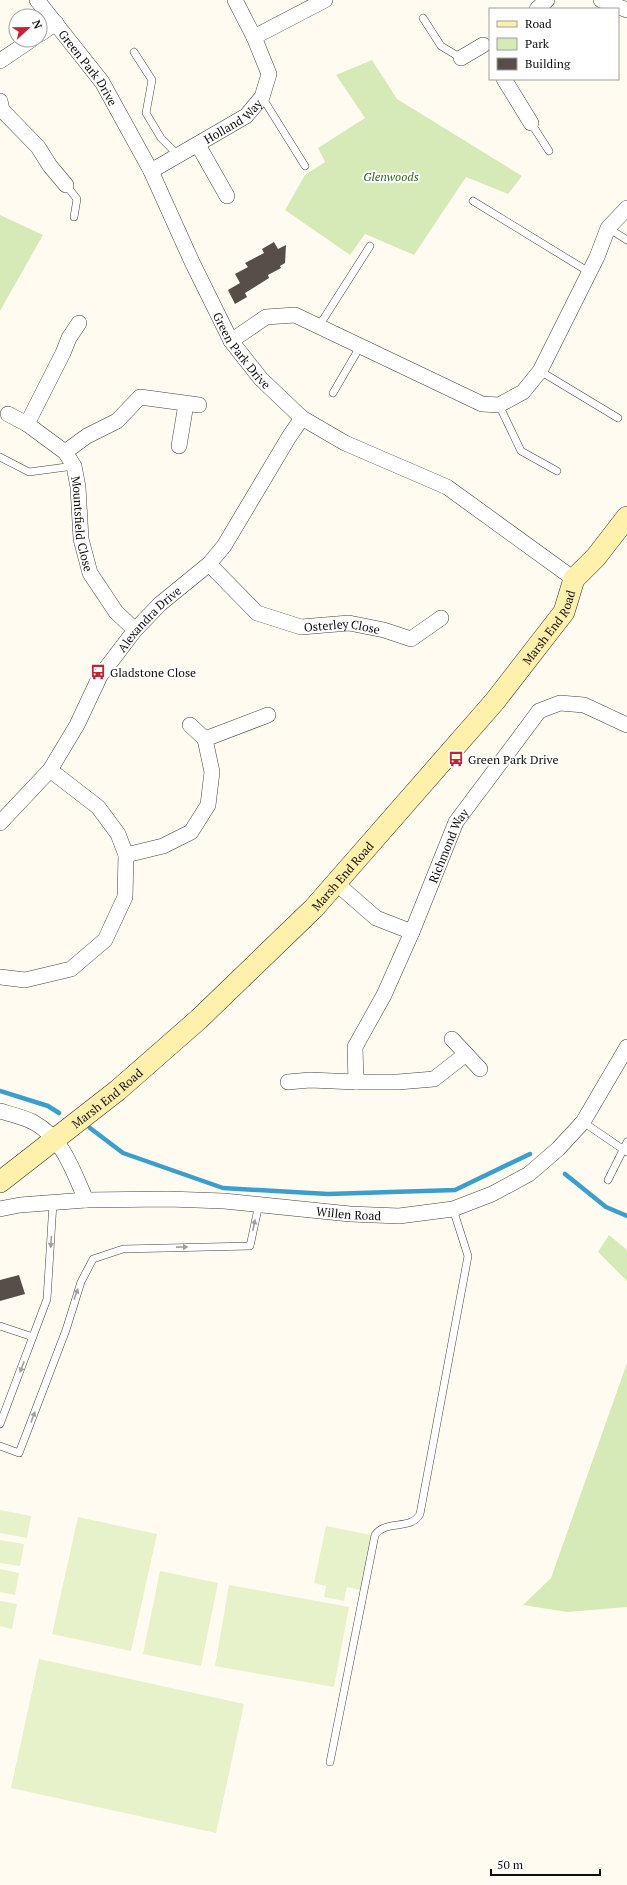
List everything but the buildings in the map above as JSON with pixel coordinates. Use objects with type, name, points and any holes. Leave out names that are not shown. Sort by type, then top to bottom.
[{"type":"street","name":"Green Park Drive","points":[[37,0],[102,82],[151,171],[192,262],[231,341],[261,379],[302,418],[345,443],[447,487],[574,579]]},
{"type":"street","name":"Holland Way","points":[[151,171],[246,116],[262,97],[269,74],[254,37],[234,0]]},
{"type":"street","points":[[254,37],[325,0]]},
{"type":"street","points":[[538,8],[547,0]]},
{"type":"street","points":[[601,0],[627,10]]},
{"type":"street","points":[[48,28],[56,23]]},
{"type":"street","points":[[461,58],[488,47]]},
{"type":"street","points":[[0,61],[19,48]]},
{"type":"street","points":[[505,80],[531,123]]},
{"type":"street","points":[[0,101],[2,110],[38,147],[50,166],[66,185]]},
{"type":"street","points":[[198,145],[227,196]]},
{"type":"street","points":[[231,341],[266,317],[295,315],[361,345],[482,404],[499,405],[523,392],[540,372],[597,257],[608,228],[627,208]]},
{"type":"street","points":[[27,424],[64,353],[69,338],[79,323]]},
{"type":"street","points":[[65,452],[87,436],[117,421],[140,398],[192,404],[179,446]]},
{"type":"street","name":"Mountsfield Close","points":[[8,414],[27,424],[65,452],[74,466],[78,487],[81,539],[90,573],[116,612],[135,630]]},
{"type":"street","name":"Alexandra Drive","points":[[0,823],[50,770],[77,725],[100,676],[135,630],[160,604],[209,564],[224,546],[289,437],[302,418]]},
{"type":"street","name":"Marsh End Road","points":[[0,1182],[118,1090],[199,1019],[314,908],[495,701],[564,612],[574,579],[596,557],[627,517]]},
{"type":"street","name":"Osterley Close","points":[[209,564],[257,613],[301,627],[349,623],[384,630],[411,639],[440,618]]},
{"type":"street","name":"Richmond Way","points":[[356,1082],[355,1047],[384,995],[412,932],[456,822],[539,712],[560,703],[584,705],[627,725]]},
{"type":"street","points":[[205,739],[268,715]]},
{"type":"street","points":[[126,855],[163,846],[190,832],[208,805],[212,772],[205,739],[190,725]]},
{"type":"street","points":[[0,977],[25,980],[71,969],[105,940],[125,897],[126,855],[118,834],[98,807],[50,770]]},
{"type":"street","points":[[336,883],[376,918],[412,932]]},
{"type":"street","points":[[452,1039],[480,1069]]},
{"type":"street","name":"Willen Road","points":[[0,1209],[20,1205],[86,1200],[168,1199],[224,1201],[350,1214],[399,1216],[453,1209],[492,1194],[529,1174],[558,1149],[583,1122],[627,1047]]},
{"type":"street","points":[[288,1082],[310,1080],[398,1082],[434,1079],[466,1054]]},
{"type":"street","points":[[0,1111],[33,1122],[56,1139],[64,1150],[86,1200]]},
{"type":"lane","points":[[423,18],[440,46],[461,58]]},
{"type":"lane","points":[[134,52],[152,80],[146,113],[161,138],[179,156]]},
{"type":"lane","points":[[262,97],[305,166]]},
{"type":"lane","points":[[531,123],[549,151]]},
{"type":"lane","points":[[66,185],[77,199],[74,217]]},
{"type":"lane","points":[[473,201],[589,272]]},
{"type":"lane","points":[[608,228],[627,240]]},
{"type":"lane","points":[[318,326],[370,246]]},
{"type":"lane","points":[[333,393],[361,345]]},
{"type":"lane","points":[[540,372],[618,418]]},
{"type":"lane","points":[[499,405],[521,451],[557,471]]},
{"type":"lane","points":[[0,457],[29,472],[74,466]]},
{"type":"lane","points":[[583,1122],[625,1150]]},
{"type":"lane","points":[[608,1180],[625,1150],[627,1142]]},
{"type":"lane","points":[[0,1424],[47,1299],[53,1203]]},
{"type":"lane","points":[[0,1446],[20,1453],[66,1330],[81,1282],[93,1259],[123,1249],[250,1246],[259,1204]]},
{"type":"lane","points":[[330,1762],[375,1535],[379,1529],[384,1527],[412,1522],[418,1518],[420,1514],[468,1256],[453,1209]]},
{"type":"lane","points":[[0,1326],[33,1337]]},
{"type":"green space","name":"Glenwoods","points":[[372,60],[397,99],[522,176],[508,194],[466,177],[414,255],[365,234],[350,255],[285,210],[305,175],[325,162],[318,148],[365,118],[336,75]]},
{"type":"green space","points":[[0,215],[43,235],[0,311]]},
{"type":"green space","points":[[609,1235],[627,1250],[627,1281],[598,1252]]},
{"type":"green space","points":[[627,1363],[627,1607],[567,1612],[523,1605],[551,1578]]},
{"type":"green space","points":[[0,1510],[31,1516],[27,1538],[0,1533]]},
{"type":"green space","points":[[78,1517],[157,1534],[131,1651],[52,1634]]},
{"type":"green space","points":[[326,1526],[371,1535],[361,1590],[347,1587],[344,1601],[324,1597],[326,1586],[314,1583]]},
{"type":"green space","points":[[0,1540],[24,1544],[20,1566],[0,1563]]},
{"type":"green space","points":[[0,1569],[19,1573],[15,1595],[0,1592]]},
{"type":"green space","points":[[160,1571],[218,1583],[201,1666],[143,1654]]},
{"type":"green space","points":[[229,1585],[349,1607],[334,1687],[215,1666]]},
{"type":"green space","points":[[0,1601],[17,1604],[12,1629],[0,1626]]},
{"type":"green space","points":[[39,1659],[244,1704],[216,1833],[11,1788]]},
{"type":"waterway","points":[[0,1091],[48,1106],[59,1113]]},
{"type":"waterway","points":[[90,1128],[123,1153],[223,1188],[328,1194],[455,1190],[530,1154]]},
{"type":"waterway","points":[[565,1174],[606,1207],[627,1216]]},
{"type":"place","name":"Gladstone Close","points":[[98,672]]},
{"type":"place","name":"Green Park Drive","points":[[456,759]]}]
